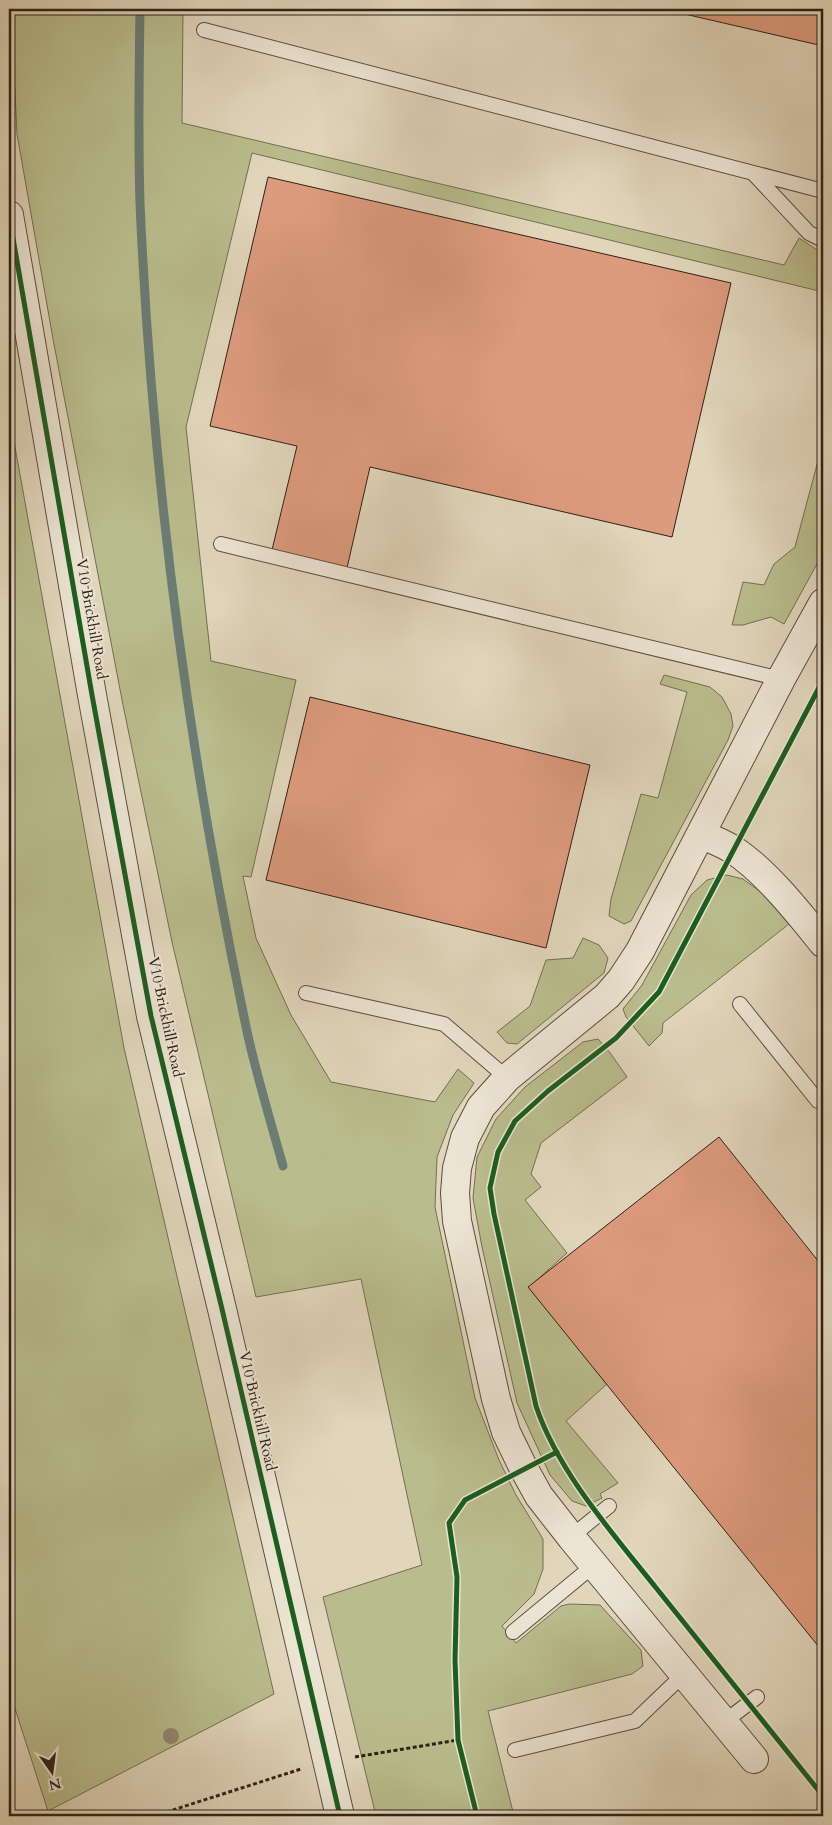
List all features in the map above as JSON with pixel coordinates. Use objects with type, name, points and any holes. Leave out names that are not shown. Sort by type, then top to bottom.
[{"type":"street","name":"V10 Brickhill Road","points":[[9,215],[90,685],[151,1016],[222,1309],[340,1816]]},
{"type":"street","points":[[754,1759],[539,1496],[506,1432],[496,1399],[457,1221],[455,1193],[457,1168],[465,1138],[481,1107],[507,1078],[594,1008],[621,980],[640,951],[781,679],[823,603]]},
{"type":"street","points":[[701,834],[733,850],[770,880],[823,943]]},
{"type":"lane","points":[[204,30],[823,191]]},
{"type":"lane","points":[[752,172],[809,233],[823,240]]},
{"type":"lane","points":[[221,544],[781,679]]},
{"type":"lane","points":[[306,993],[444,1024],[507,1078]]},
{"type":"lane","points":[[740,1004],[821,1102]]},
{"type":"lane","points":[[571,1537],[609,1506]]},
{"type":"lane","points":[[514,1632],[594,1565]]},
{"type":"lane","points":[[516,1750],[635,1721],[684,1674]]},
{"type":"lane","points":[[724,1722],[757,1697]]},
{"type":"path","points":[[458,1732],[460,1750]]},
{"type":"path","points":[[154,1816],[326,1761],[458,1740]]},
{"type":"green space","points":[[11,9],[183,9],[182,123],[784,265],[799,238],[823,254],[823,292],[252,153],[186,427],[211,661],[296,680],[251,877],[243,876],[256,938],[291,1015],[331,1082],[435,1102],[458,1069],[474,1083],[453,1115],[437,1157],[435,1207],[475,1398],[499,1460],[516,1495],[543,1539],[543,1569],[534,1594],[502,1626],[516,1643],[561,1606],[569,1604],[600,1605],[641,1650],[643,1666],[632,1674],[488,1711],[514,1816],[376,1816],[323,1597],[422,1565],[361,1279],[256,1297],[172,942],[123,705],[53,339],[17,134]]},
{"type":"green space","points":[[9,414],[124,1048],[274,1694],[48,1811],[9,1690]]},
{"type":"green space","points":[[823,442],[823,553],[784,624],[771,617],[743,625],[732,625],[743,582],[764,585],[774,564],[795,547]]},
{"type":"green space","points":[[664,675],[710,687],[722,697],[731,714],[733,726],[728,740],[631,921],[624,924],[609,916],[611,899],[641,794],[658,798],[687,692],[660,684]]},
{"type":"green space","points":[[727,875],[743,879],[762,893],[789,924],[663,1023],[662,1033],[649,1046],[626,1017],[623,1009],[642,985],[691,895],[707,880]]},
{"type":"green space","points":[[583,938],[599,945],[608,958],[604,973],[517,1044],[507,1043],[497,1032],[530,1006],[546,960],[573,958]]},
{"type":"green space","points":[[598,1039],[627,1077],[541,1143],[531,1174],[541,1187],[525,1200],[567,1253],[529,1287],[607,1384],[566,1421],[618,1483],[600,1494],[602,1498],[586,1506],[572,1501],[550,1475],[517,1403],[473,1198],[477,1157],[496,1119],[525,1087],[583,1042]]},
{"type":"building","points":[[663,9],[823,9],[823,46]]},
{"type":"building","points":[[268,177],[731,283],[672,537],[370,467],[347,568],[272,550],[297,446],[210,426]]},
{"type":"building","points":[[310,697],[590,765],[546,948],[266,880]]},
{"type":"building","points":[[719,1137],[823,1267],[823,1652],[528,1287]]},
{"type":"waterway","points":[[140,9],[140,203],[154,413],[164,517],[177,622],[208,830],[248,1036],[283,1166]]},
{"type":"cycle path","points":[[9,215],[92,695],[151,1016],[222,1309],[340,1816]]},
{"type":"cycle path","points":[[823,680],[659,992],[616,1038],[548,1091],[515,1121],[498,1152],[490,1188],[536,1406],[558,1455],[606,1525],[823,1796]]},
{"type":"cycle path","points":[[477,1816],[458,1740],[455,1660],[457,1577],[449,1523],[465,1500],[557,1452]]}]
